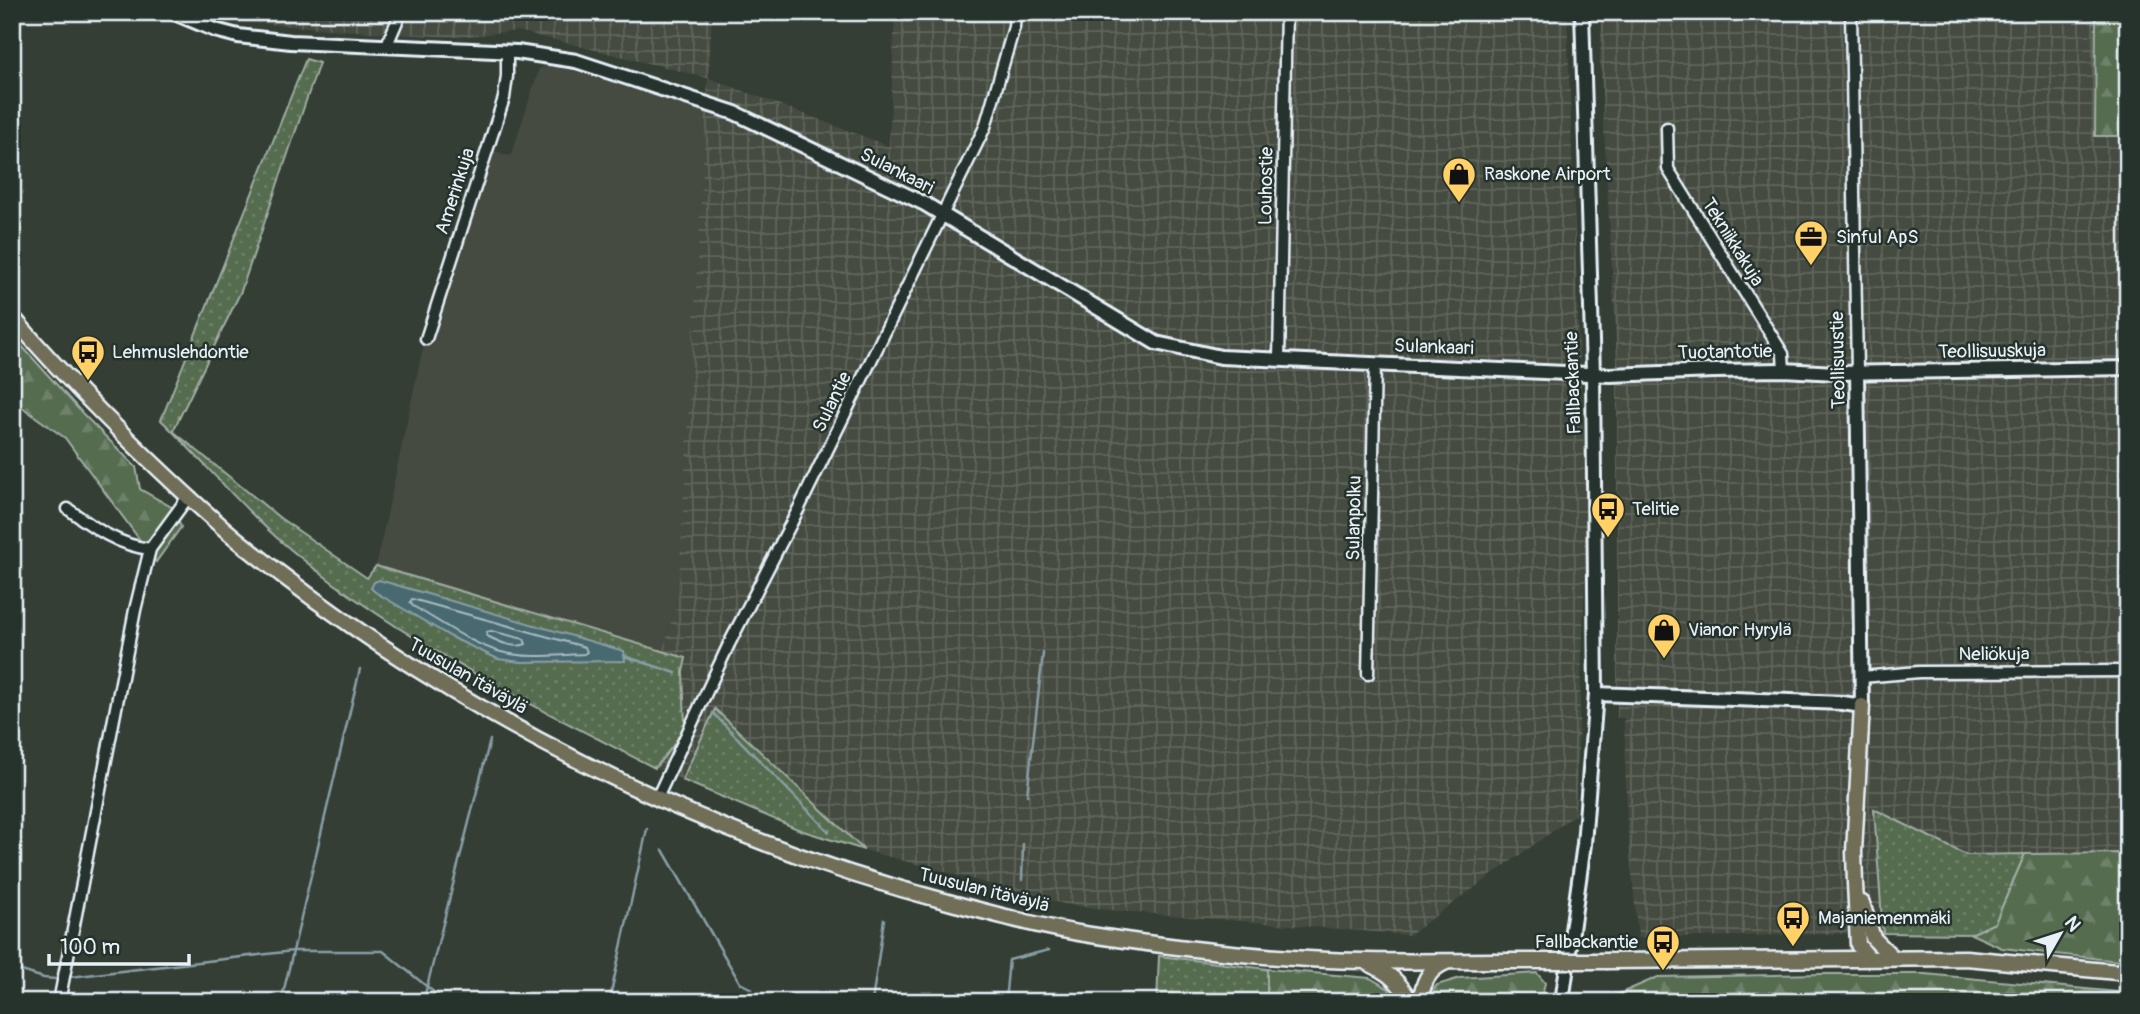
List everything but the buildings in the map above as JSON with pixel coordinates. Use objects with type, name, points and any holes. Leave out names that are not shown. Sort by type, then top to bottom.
[{"type":"main road","name":"Tuusulan itäväylä","points":[[12,316],[97,409],[188,497],[298,587],[392,654],[444,687],[657,798],[787,852],[879,884],[1002,916],[1088,934],[1222,952],[1364,961],[1966,958],[2128,973]]},
{"type":"main road","points":[[1862,706],[1856,829],[1856,930],[1860,949],[1868,957]]},
{"type":"main road","points":[[1856,829],[1864,913],[1873,938],[1892,957]]},
{"type":"main road","points":[[1825,958],[1844,948],[1850,934],[1851,852],[1856,829]]},
{"type":"main road","points":[[1364,961],[1400,984],[1410,1002]]},
{"type":"main road","points":[[1420,1002],[1425,979],[1430,971],[1447,961]]},
{"type":"street","name":"Sulankaari","points":[[172,12],[215,30],[238,36],[291,42],[507,51],[576,61],[735,113],[925,204],[1156,343],[1221,357],[1593,373]]},
{"type":"street","points":[[386,47],[401,12]]},
{"type":"street","name":"Sulantie","points":[[657,798],[729,644],[799,508],[985,127],[1014,27],[1015,12]]},
{"type":"street","name":"Louhostie","points":[[1279,360],[1286,12]]},
{"type":"street","name":"Fallbackantie","points":[[1562,1002],[1584,844],[1596,694],[1593,373],[1582,12]]},
{"type":"street","name":"Teollisuustie","points":[[1851,12],[1862,706]]},
{"type":"street","name":"Amerinkuja","points":[[426,339],[503,98],[507,76],[507,51]]},
{"type":"street","name":"Tekniikkakuja","points":[[1667,128],[1668,169],[1783,354],[1784,370]]},
{"type":"street","name":"Sulanpolku","points":[[1368,674],[1375,364]]},
{"type":"street","name":"Teollisuuskuja","points":[[1857,372],[2128,368]]},
{"type":"street","name":"Tuotantotie","points":[[1593,373],[1784,370],[1857,372]]},
{"type":"street","points":[[59,1002],[135,610],[150,549],[188,497]]},
{"type":"street","points":[[68,509],[94,528],[134,547],[150,549]]},
{"type":"street","name":"Neliökuja","points":[[1862,677],[1919,672],[2128,671]]},
{"type":"street","points":[[1596,694],[1843,703],[1862,706]]},
{"type":"shaded area","points":[[216,12],[712,12],[709,78],[889,146],[895,12],[1567,12],[1588,519],[1575,815],[1409,935],[1107,910],[1064,904],[800,830],[655,768],[676,742],[686,658],[663,650],[678,598],[708,78],[518,31],[456,37],[381,33],[242,22]]},
{"type":"shaded area","points":[[1602,12],[2096,12],[2095,136],[2128,136],[2128,853],[1966,855],[1875,810],[1883,933],[1638,938],[1627,821],[1624,718],[1617,718],[1617,361],[1600,58]]},
{"type":"shaded area","points":[[548,66],[575,71],[706,113],[706,178],[678,598],[663,650],[376,566],[421,356],[494,151],[511,156],[539,69]]},
{"type":"green space","points":[[2096,12],[2128,12],[2128,136],[2095,136]]},
{"type":"green space","points":[[306,59],[319,63],[241,291],[173,431],[280,518],[367,578],[376,566],[686,658],[683,672],[685,726],[655,768],[458,664],[364,605],[276,537],[161,420]]},
{"type":"green space","points":[[12,335],[84,415],[136,467],[140,489],[173,508],[181,527],[156,562],[65,438],[12,400]]},
{"type":"green space","points":[[715,709],[864,850],[800,830],[682,780]]},
{"type":"green space","points":[[1874,809],[1966,855],[2025,854],[1995,923],[1971,934],[1883,933]]},
{"type":"green space","points":[[2128,853],[2128,962],[2002,948],[1971,934],[1995,923],[2025,854]]},
{"type":"green space","points":[[1159,956],[1267,969],[1267,1002],[1157,1002]]},
{"type":"green space","points":[[1267,969],[1370,978],[1389,989],[1394,1002],[1267,1002]]},
{"type":"green space","points":[[1537,973],[1545,983],[1540,1002],[1430,1002],[1428,996],[1437,985],[1460,978]]},
{"type":"green space","points":[[1925,974],[2128,993],[2128,1002],[1600,1002],[1658,977]]},
{"type":"water","points":[[379,580],[624,651],[625,661],[521,662],[498,659],[453,638],[375,592],[371,588],[374,582]]},
{"type":"waterway","points":[[1027,795],[1043,653]]},
{"type":"waterway","points":[[624,656],[676,673]]},
{"type":"waterway","points":[[281,1002],[360,669]]},
{"type":"waterway","points":[[713,713],[829,832]]},
{"type":"waterway","points":[[423,1002],[490,740]]},
{"type":"waterway","points":[[609,1002],[647,829]]},
{"type":"waterway","points":[[1022,880],[1023,844]]},
{"type":"waterway","points":[[663,850],[740,983],[752,989]]},
{"type":"waterway","points":[[872,1002],[884,919]]},
{"type":"waterway","points":[[1005,1002],[1009,960],[1049,950]]},
{"type":"waterway","points":[[70,977],[293,951],[383,951],[446,1002]]},
{"type":"waterway","points":[[12,968],[56,979]]},
{"type":"place","name":"Raskone Airport","points":[[1459,204]]},
{"type":"place","name":"Sinful ApS","points":[[1811,267]]},
{"type":"place","name":"Lehmuslehdontie","points":[[88,382]]},
{"type":"place","name":"Telitie","points":[[1608,539]]},
{"type":"place","name":"Vianor Hyrylä","points":[[1664,660]]},
{"type":"place","name":"Majaniemenmäki","points":[[1793,948]]},
{"type":"place","name":"Fallbackantie","points":[[1663,972]]}]
